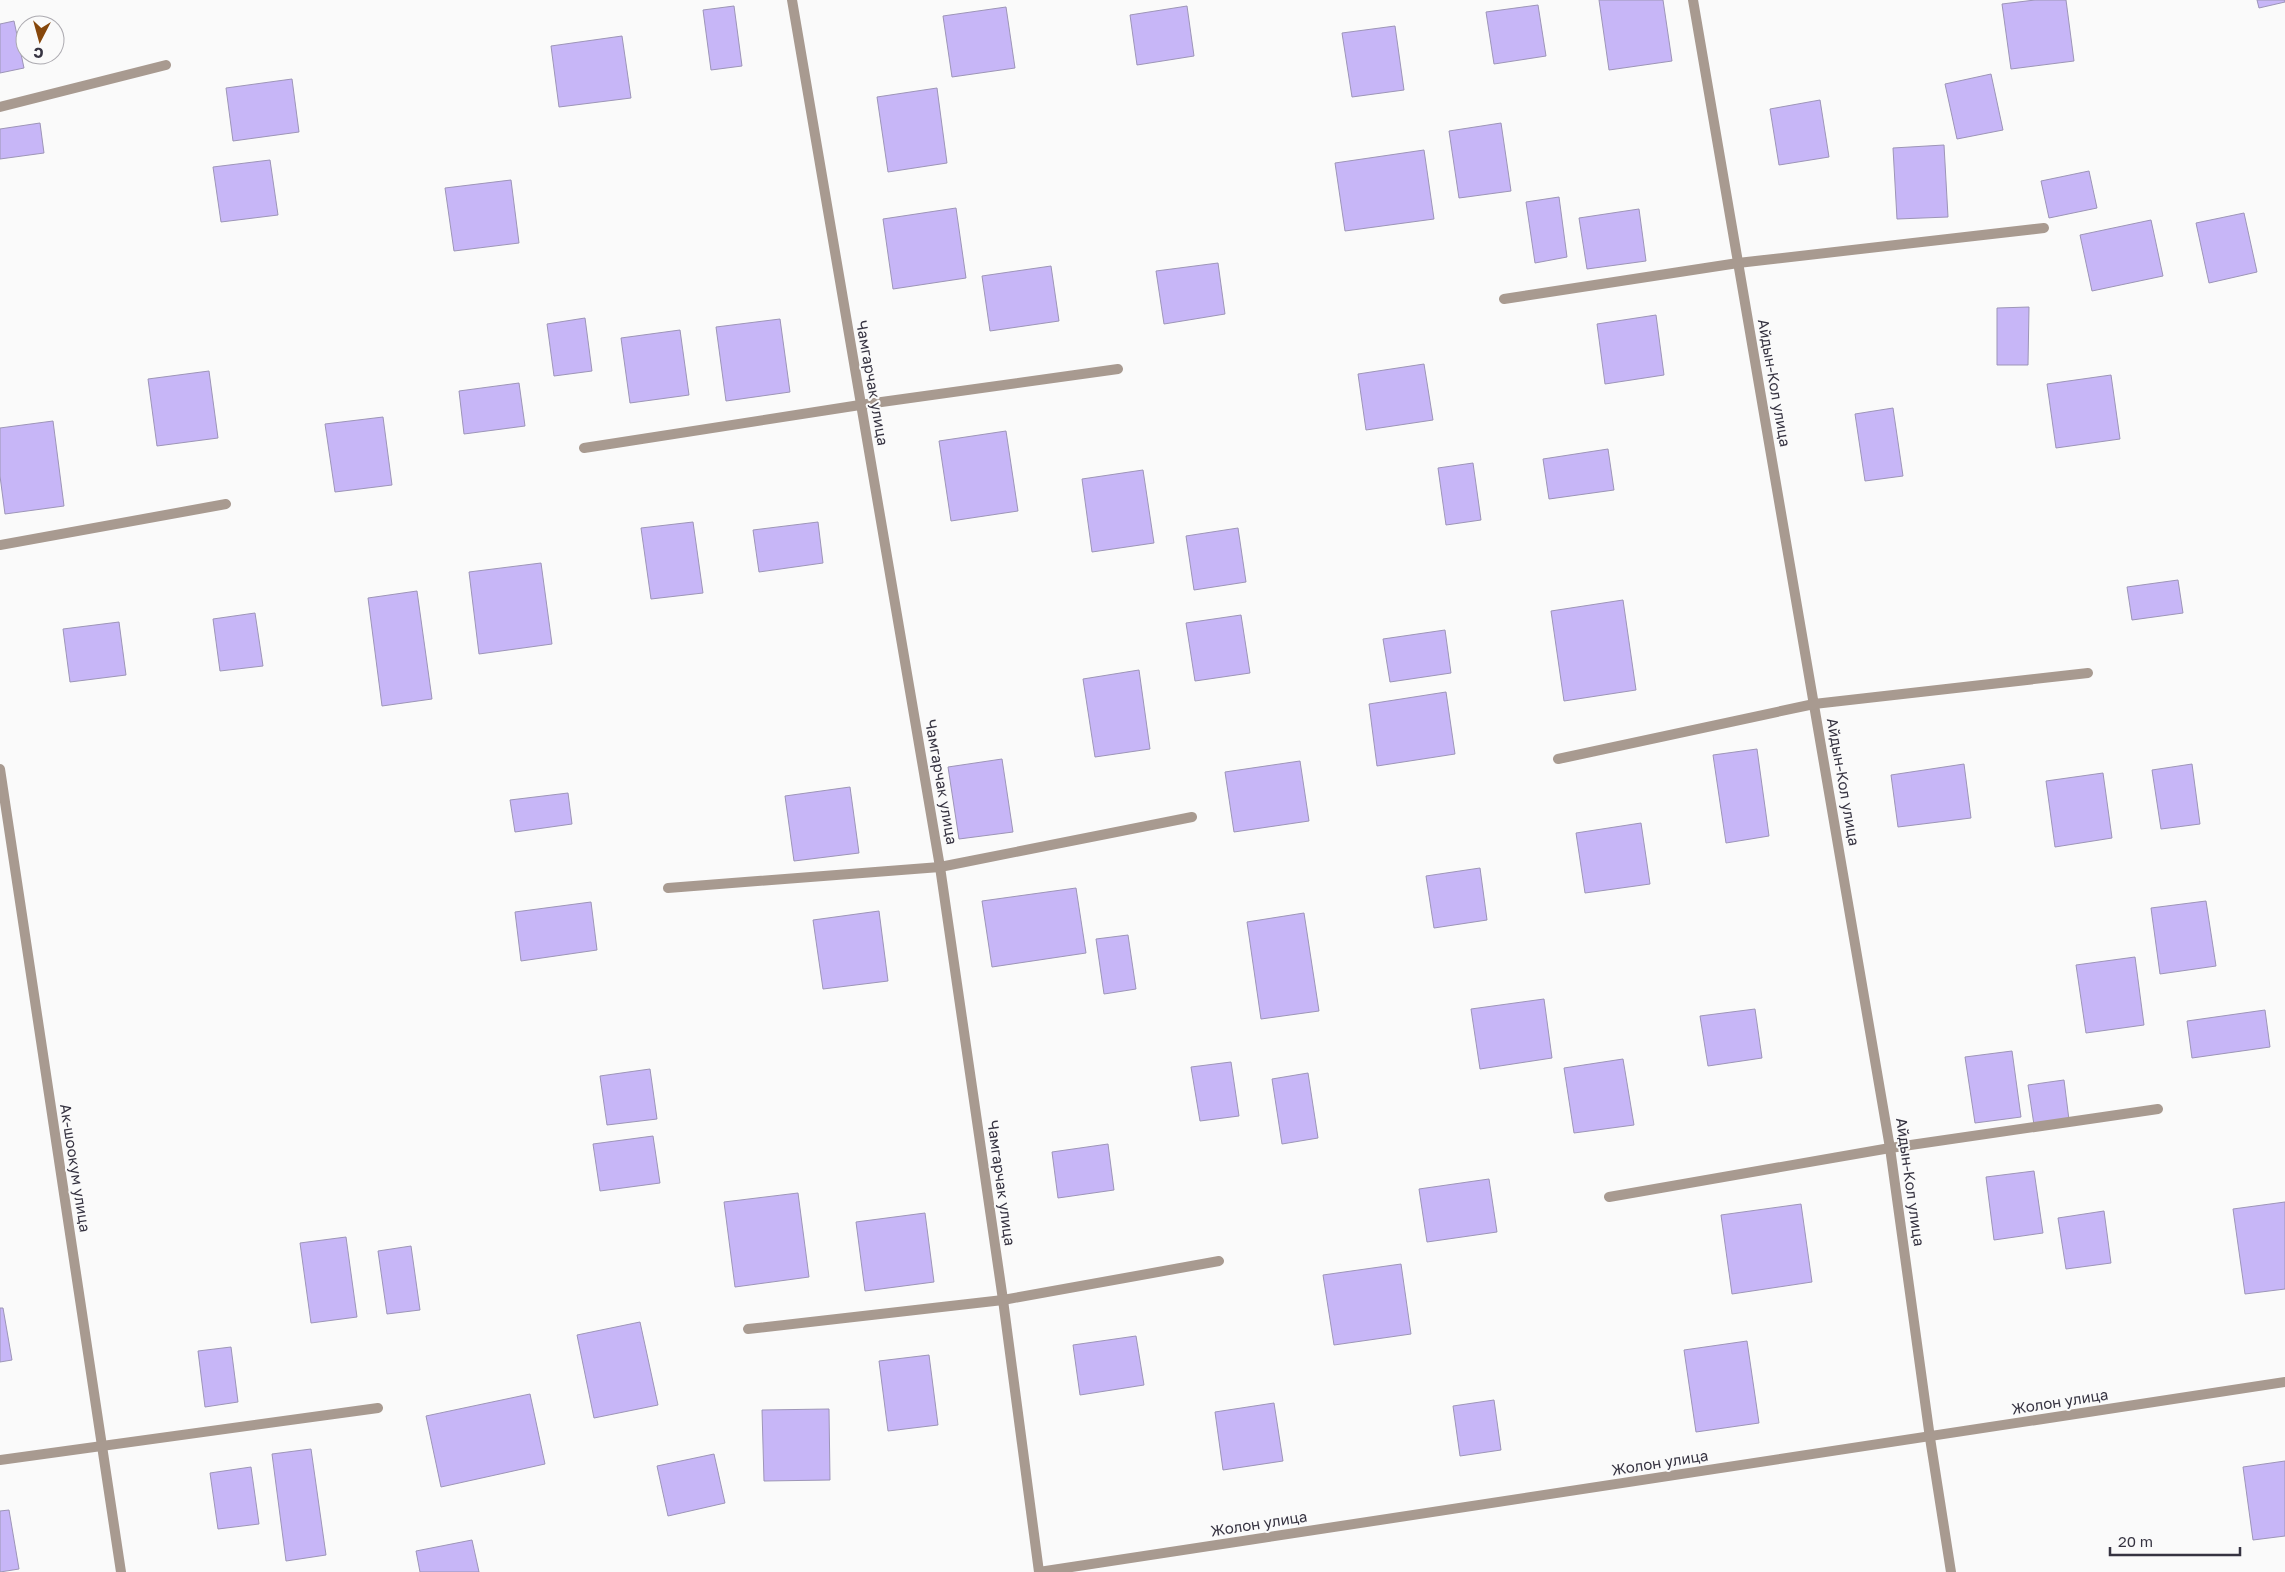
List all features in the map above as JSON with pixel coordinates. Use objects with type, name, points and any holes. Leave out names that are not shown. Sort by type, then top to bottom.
[{"type":"street","name":"Чамгарчак улица","points":[[792,0],[940,867],[1003,1300],[1039,1572]]},
{"type":"street","name":"Айдын-Кол улица","points":[[1693,0],[1890,1148],[1930,1438],[1951,1572]]},
{"type":"street","points":[[0,107],[166,65]]},
{"type":"street","points":[[1504,299],[1738,263],[2044,228]]},
{"type":"street","points":[[584,448],[860,404],[1118,369]]},
{"type":"street","points":[[0,545],[226,504]]},
{"type":"street","points":[[1558,759],[1814,704],[2088,673]]},
{"type":"street","name":"Ак-шоокум улица","points":[[0,770],[121,1572]]},
{"type":"street","points":[[668,888],[940,867],[1192,817]]},
{"type":"street","points":[[1609,1197],[1890,1148],[2158,1109]]},
{"type":"street","points":[[748,1329],[1003,1300],[1220,1261]]},
{"type":"street","name":"Жолон улица","points":[[1039,1572],[1930,1438],[2285,1382]]},
{"type":"street","points":[[0,1460],[378,1408]]},
{"type":"building","points":[[1599,0],[1663,0],[1672,61],[1609,70]]},
{"type":"building","points":[[2035,0],[2066,0],[2074,61],[2011,69],[2002,4]]},
{"type":"building","points":[[2257,0],[2285,0],[2285,2],[2259,8]]},
{"type":"building","points":[[1538,5],[1546,56],[1494,64],[1486,12]]},
{"type":"building","points":[[734,6],[742,66],[711,70],[703,10]]},
{"type":"building","points":[[1187,6],[1194,56],[1137,65],[1130,15]]},
{"type":"building","points":[[1006,7],[1015,68],[952,77],[943,16]]},
{"type":"building","points":[[14,21],[15,65],[23,65],[24,68],[0,73],[0,24]]},
{"type":"building","points":[[1395,26],[1404,90],[1352,97],[1342,33]]},
{"type":"building","points":[[622,36],[631,98],[559,107],[551,46]]},
{"type":"building","points":[[1991,74],[2003,130],[1957,139],[1945,84]]},
{"type":"building","points":[[292,79],[299,132],[233,141],[226,88]]},
{"type":"building","points":[[937,88],[947,163],[888,172],[877,97]]},
{"type":"building","points":[[1820,100],[1829,157],[1779,165],[1770,109]]},
{"type":"building","points":[[40,123],[44,153],[0,159],[0,129]]},
{"type":"building","points":[[1501,123],[1511,191],[1459,198],[1449,131]]},
{"type":"building","points":[[1944,145],[1948,217],[1897,219],[1893,148]]},
{"type":"building","points":[[1424,150],[1434,219],[1345,231],[1335,163]]},
{"type":"building","points":[[270,160],[278,215],[221,222],[213,167]]},
{"type":"building","points":[[2089,171],[2097,208],[2049,218],[2041,181]]},
{"type":"building","points":[[511,180],[519,243],[454,251],[445,188]]},
{"type":"building","points":[[1559,197],[1567,257],[1535,263],[1526,202]]},
{"type":"building","points":[[956,208],[966,278],[893,289],[883,219]]},
{"type":"building","points":[[1639,209],[1646,261],[1587,269],[1579,218]]},
{"type":"building","points":[[2244,213],[2257,272],[2209,283],[2196,223]]},
{"type":"building","points":[[2151,220],[2163,276],[2092,291],[2080,235]]},
{"type":"building","points":[[1218,263],[1225,314],[1164,324],[1156,271]]},
{"type":"building","points":[[1051,266],[1059,321],[990,331],[982,276]]},
{"type":"building","points":[[2029,307],[2028,365],[1997,365],[1997,308]]},
{"type":"building","points":[[1656,315],[1664,375],[1605,384],[1597,324]]},
{"type":"building","points":[[585,318],[592,371],[554,376],[547,324]]},
{"type":"building","points":[[780,319],[790,392],[726,401],[716,327]]},
{"type":"building","points":[[680,330],[689,395],[630,403],[621,338]]},
{"type":"building","points":[[1424,364],[1433,420],[1366,430],[1358,374]]},
{"type":"building","points":[[209,371],[218,438],[157,446],[148,379]]},
{"type":"building","points":[[2111,375],[2120,439],[2056,448],[2047,384]]},
{"type":"building","points":[[519,383],[525,426],[464,434],[459,391]]},
{"type":"building","points":[[1893,408],[1903,476],[1865,481],[1855,414]]},
{"type":"building","points":[[383,417],[392,485],[335,492],[325,424]]},
{"type":"building","points":[[53,421],[64,506],[5,514],[0,476],[0,428]]},
{"type":"building","points":[[1006,431],[1018,511],[951,521],[939,441]]},
{"type":"building","points":[[1608,449],[1614,490],[1549,499],[1543,459]]},
{"type":"building","points":[[1473,463],[1481,520],[1446,525],[1438,468]]},
{"type":"building","points":[[1143,470],[1154,543],[1092,552],[1082,479]]},
{"type":"building","points":[[693,522],[703,593],[651,599],[641,528]]},
{"type":"building","points":[[818,522],[823,563],[759,572],[753,530]]},
{"type":"building","points":[[1238,528],[1246,582],[1194,590],[1186,536]]},
{"type":"building","points":[[541,563],[552,644],[479,654],[469,572]]},
{"type":"building","points":[[2178,580],[2183,613],[2132,620],[2127,587]]},
{"type":"building","points":[[417,591],[432,699],[382,706],[368,598]]},
{"type":"building","points":[[1623,600],[1636,690],[1564,701],[1551,611]]},
{"type":"building","points":[[255,613],[263,666],[220,671],[213,619]]},
{"type":"building","points":[[1241,615],[1250,673],[1195,681],[1186,623]]},
{"type":"building","points":[[119,622],[126,675],[70,682],[63,629]]},
{"type":"building","points":[[1445,630],[1451,673],[1390,682],[1383,639]]},
{"type":"building","points":[[1139,670],[1150,749],[1095,757],[1083,679]]},
{"type":"building","points":[[1446,692],[1455,754],[1377,766],[1369,704]]},
{"type":"building","points":[[1757,749],[1769,836],[1726,843],[1713,755]]},
{"type":"building","points":[[1002,759],[1013,832],[959,839],[948,767]]},
{"type":"building","points":[[1300,761],[1309,821],[1234,832],[1225,772]]},
{"type":"building","points":[[1964,764],[1971,818],[1898,827],[1891,775]]},
{"type":"building","points":[[2192,764],[2200,824],[2161,829],[2152,770]]},
{"type":"building","points":[[2103,773],[2112,838],[2055,847],[2046,781]]},
{"type":"building","points":[[850,787],[859,853],[794,861],[785,796]]},
{"type":"building","points":[[568,793],[572,824],[515,832],[510,800]]},
{"type":"building","points":[[1641,823],[1650,884],[1585,893],[1576,833]]},
{"type":"building","points":[[1480,868],[1487,920],[1434,928],[1426,876]]},
{"type":"building","points":[[1076,888],[1086,953],[992,967],[982,901]]},
{"type":"building","points":[[2206,901],[2216,966],[2160,974],[2151,908]]},
{"type":"building","points":[[591,902],[597,950],[521,961],[515,912]]},
{"type":"building","points":[[879,911],[888,981],[823,989],[813,920]]},
{"type":"building","points":[[1304,913],[1319,1011],[1261,1019],[1247,922]]},
{"type":"building","points":[[1128,935],[1136,989],[1104,994],[1096,939]]},
{"type":"building","points":[[2135,957],[2144,1025],[2086,1033],[2076,965]]},
{"type":"building","points":[[1544,999],[1552,1058],[1480,1069],[1471,1009]]},
{"type":"building","points":[[1755,1009],[1762,1058],[1708,1066],[1700,1016]]},
{"type":"building","points":[[2265,1010],[2270,1047],[2192,1058],[2187,1021]]},
{"type":"building","points":[[2012,1051],[2021,1117],[1975,1123],[1965,1057]]},
{"type":"building","points":[[1623,1059],[1634,1125],[1574,1133],[1564,1068]]},
{"type":"building","points":[[1231,1062],[1239,1116],[1200,1121],[1191,1067]]},
{"type":"building","points":[[650,1069],[657,1119],[607,1125],[600,1076]]},
{"type":"building","points":[[1308,1073],[1318,1138],[1282,1144],[1272,1079]]},
{"type":"building","points":[[2064,1080],[2069,1120],[2034,1125],[2028,1085]]},
{"type":"building","points":[[653,1136],[660,1183],[600,1191],[593,1144]]},
{"type":"building","points":[[1108,1144],[1114,1190],[1058,1198],[1052,1152]]},
{"type":"building","points":[[2034,1171],[2043,1233],[1994,1240],[1986,1177]]},
{"type":"building","points":[[1489,1179],[1497,1232],[1427,1242],[1419,1189]]},
{"type":"building","points":[[798,1193],[809,1277],[735,1287],[724,1202]]},
{"type":"building","points":[[2285,1202],[2285,1289],[2245,1294],[2233,1209]]},
{"type":"building","points":[[1801,1204],[1812,1282],[1732,1294],[1721,1215]]},
{"type":"building","points":[[2104,1211],[2111,1263],[2066,1269],[2058,1218]]},
{"type":"building","points":[[925,1213],[934,1282],[865,1291],[856,1222]]},
{"type":"building","points":[[346,1237],[357,1317],[311,1323],[300,1243]]},
{"type":"building","points":[[411,1246],[420,1310],[387,1314],[378,1251]]},
{"type":"building","points":[[1401,1264],[1411,1334],[1334,1345],[1323,1275]]},
{"type":"building","points":[[0,1308],[3,1308],[12,1360],[0,1362]]},
{"type":"building","points":[[640,1322],[658,1405],[594,1418],[577,1335]]},
{"type":"building","points":[[1136,1336],[1144,1385],[1080,1395],[1073,1345]]},
{"type":"building","points":[[1747,1341],[1759,1423],[1696,1432],[1684,1350]]},
{"type":"building","points":[[231,1347],[238,1402],[205,1407],[198,1351]]},
{"type":"building","points":[[929,1355],[938,1425],[888,1431],[879,1361]]},
{"type":"building","points":[[530,1394],[545,1464],[441,1487],[426,1416]]},
{"type":"building","points":[[1494,1400],[1501,1450],[1460,1456],[1453,1406]]},
{"type":"building","points":[[1274,1403],[1283,1461],[1223,1470],[1215,1412]]},
{"type":"building","points":[[829,1409],[830,1480],[764,1481],[762,1410]]},
{"type":"building","points":[[311,1449],[326,1555],[286,1561],[272,1454]]},
{"type":"building","points":[[714,1454],[725,1503],[668,1516],[657,1466]]},
{"type":"building","points":[[2285,1461],[2285,1536],[2253,1540],[2243,1467]]},
{"type":"building","points":[[251,1467],[259,1524],[218,1529],[210,1473]]},
{"type":"building","points":[[9,1510],[19,1569],[0,1572],[0,1511]]},
{"type":"building","points":[[472,1540],[479,1572],[420,1572],[416,1551]]}]
